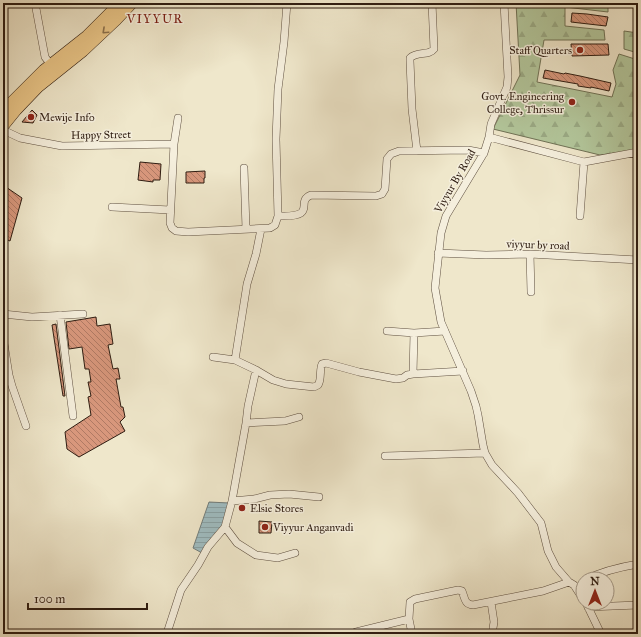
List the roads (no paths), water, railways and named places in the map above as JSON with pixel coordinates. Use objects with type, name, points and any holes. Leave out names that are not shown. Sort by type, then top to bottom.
[{"type":"main road","points":[[3,112],[17,96],[51,65],[87,36],[120,3]]},
{"type":"main road","points":[[3,126],[38,87],[83,51],[132,3]]},
{"type":"street","points":[[35,3],[45,57],[51,65]]},
{"type":"street","points":[[178,118],[174,144],[170,210],[170,223],[172,228],[176,231],[188,232],[261,229],[270,228],[275,225],[278,216],[276,139],[278,90],[287,3]]},
{"type":"street","points":[[417,151],[412,109],[410,58],[414,54],[431,52],[434,49],[432,3]]},
{"type":"street","name":"Viyyur By Road","points":[[504,3],[508,78],[507,87],[491,124],[484,153],[446,216],[441,233],[435,288],[441,322],[471,391],[478,415],[482,445],[485,453],[492,466],[518,493],[541,523],[548,552],[556,567],[575,587]]},
{"type":"street","name":"Happy Street","points":[[3,130],[20,138],[62,146],[174,144]]},
{"type":"street","points":[[489,137],[584,162],[637,152],[638,160]]},
{"type":"street","points":[[278,216],[292,216],[300,214],[303,210],[306,197],[311,195],[376,196],[382,194],[385,189],[387,159],[391,154],[399,151],[468,150],[484,153]]},
{"type":"street","points":[[580,216],[584,162]]},
{"type":"street","points":[[244,168],[246,229]]},
{"type":"street","points":[[112,207],[170,210]]},
{"type":"street","points":[[235,360],[247,284],[256,254],[261,229]]},
{"type":"street","name":"viyyur by road","points":[[438,253],[486,256],[530,254],[638,260]]},
{"type":"street","points":[[530,254],[531,292]]},
{"type":"street","points":[[3,314],[32,317],[83,314]]},
{"type":"street","points":[[60,315],[73,416]]},
{"type":"street","points":[[387,330],[414,333],[445,331]]},
{"type":"street","points":[[413,374],[414,333]]},
{"type":"street","points":[[3,337],[6,376],[12,386],[26,426]]},
{"type":"street","points":[[213,357],[235,360],[273,380],[286,384],[314,387],[320,382],[320,368],[322,364],[326,363],[359,372],[396,379],[413,374],[462,371]]},
{"type":"street","points":[[169,634],[168,630],[181,590],[208,547],[225,527],[232,501],[248,406],[256,370]]},
{"type":"street","points":[[246,423],[285,421],[300,417]]},
{"type":"street","points":[[385,456],[485,453]]},
{"type":"street","points":[[232,501],[254,499],[270,495],[288,494],[319,497]]},
{"type":"street","points":[[225,527],[237,543],[256,555],[278,558],[294,553]]},
{"type":"street","points":[[606,571],[638,564]]},
{"type":"street","points":[[412,634],[409,619],[410,602],[415,599],[458,590],[462,591],[469,605],[473,605],[543,591],[575,582]]},
{"type":"street","points":[[491,602],[494,622],[493,628]]},
{"type":"street","points":[[615,605],[638,605]]},
{"type":"street","points":[[590,611],[601,634]]},
{"type":"street","points":[[356,632],[409,619]]},
{"type":"water","points":[[209,502],[229,503],[223,525],[202,553],[193,548]]},
{"type":"place","name":"Staff Quarters","points":[[580,50]]},
{"type":"place","name":"Govt. Engineering College, Thrissur","points":[[572,102]]},
{"type":"place","name":"Mewije Info","points":[[31,117]]},
{"type":"place","name":"Elsie Stores","points":[[242,508]]},
{"type":"place","name":"Viyyur Anganvadi","points":[[265,527]]},
{"type":"district","name":"VIYYUR","points":[[155,19]]}]
